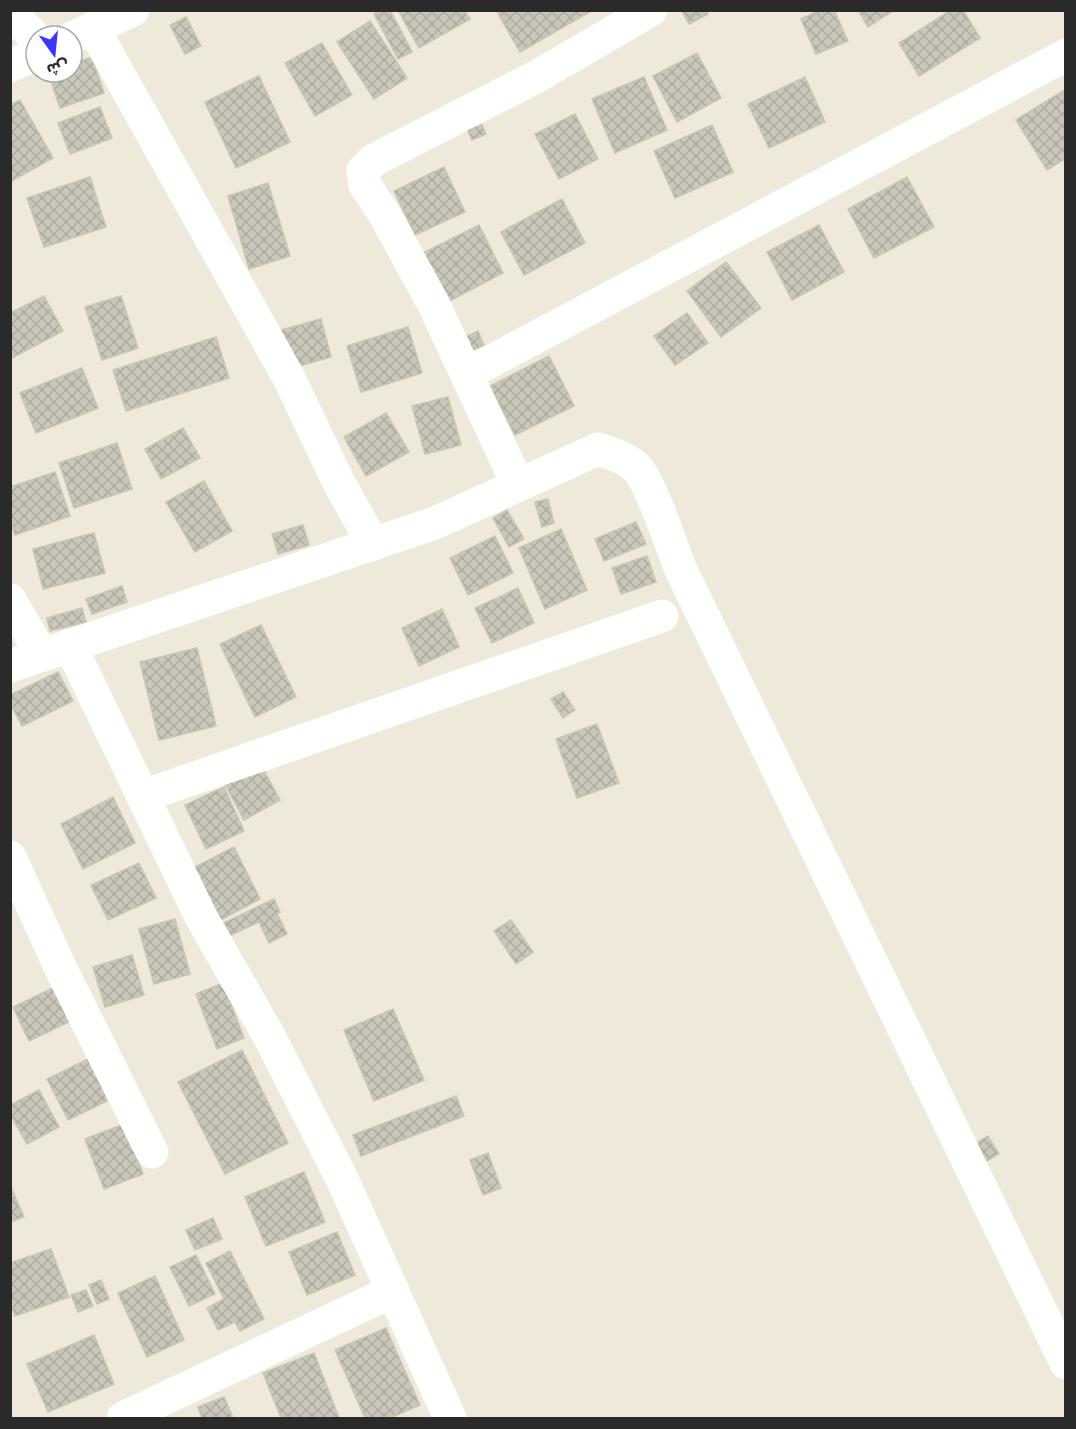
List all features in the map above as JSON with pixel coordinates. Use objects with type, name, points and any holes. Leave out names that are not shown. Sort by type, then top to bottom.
[{"type":"street","points":[[84,32],[133,10]]},
{"type":"street","points":[[518,485],[434,305],[386,217],[364,185],[363,171],[374,160],[536,77],[651,10]]},
{"type":"street","points":[[10,13],[24,26]]},
{"type":"street","points":[[84,36],[289,378],[338,481],[373,544]]},
{"type":"street","points":[[466,374],[1065,55]]},
{"type":"street","points":[[10,66],[24,60]]},
{"type":"street","points":[[10,666],[435,523],[598,449],[624,459],[637,468],[645,482],[681,570],[1065,1363]]},
{"type":"street","points":[[10,600],[56,650],[143,796],[200,915],[269,1036],[342,1179],[450,1419]]},
{"type":"street","points":[[143,796],[662,615]]},
{"type":"street","points":[[10,857],[60,967],[152,1152]]},
{"type":"street","points":[[123,1419],[393,1291]]},
{"type":"building","points":[[380,10],[390,10],[412,52],[398,59],[374,14]]},
{"type":"building","points":[[398,10],[464,10],[470,19],[419,48]]},
{"type":"building","points":[[496,10],[593,10],[520,52]]},
{"type":"building","points":[[706,10],[708,14],[689,24],[682,11]]},
{"type":"building","points":[[820,10],[834,10],[848,41],[816,54],[801,19]]},
{"type":"building","points":[[858,10],[894,10],[868,27]]},
{"type":"building","points":[[951,10],[963,10],[980,38],[919,76],[899,43]]},
{"type":"building","points":[[186,17],[201,46],[185,54],[170,25]]},
{"type":"building","points":[[370,21],[407,78],[374,99],[337,42]]},
{"type":"building","points":[[322,43],[352,95],[315,116],[285,63]]},
{"type":"building","points":[[697,53],[721,98],[677,122],[653,76]]},
{"type":"building","points":[[92,57],[104,93],[60,108],[52,84],[84,84],[84,60]]},
{"type":"building","points":[[259,76],[290,142],[236,168],[205,102]]},
{"type":"building","points":[[644,77],[667,130],[615,153],[592,99]]},
{"type":"building","points":[[805,77],[825,122],[769,148],[748,104]]},
{"type":"building","points":[[1066,89],[1066,158],[1047,170],[1016,120]]},
{"type":"building","points":[[20,100],[53,158],[10,182],[10,105]]},
{"type":"building","points":[[100,107],[112,138],[70,154],[58,123]]},
{"type":"building","points":[[575,114],[598,159],[559,179],[535,134]]},
{"type":"building","points":[[481,123],[486,134],[472,140],[467,129]]},
{"type":"building","points":[[712,125],[733,172],[675,198],[654,151]]},
{"type":"building","points":[[444,167],[465,212],[415,235],[394,191]]},
{"type":"building","points":[[90,177],[106,227],[44,247],[27,198]]},
{"type":"building","points":[[907,177],[934,227],[874,258],[848,209]]},
{"type":"building","points":[[268,183],[290,256],[249,269],[228,196]]},
{"type":"building","points":[[562,199],[585,243],[524,275],[501,232]]},
{"type":"building","points":[[479,225],[503,273],[444,304],[419,255]]},
{"type":"building","points":[[819,225],[844,272],[792,300],[767,252]]},
{"type":"building","points":[[726,262],[761,308],[721,337],[687,291]]},
{"type":"building","points":[[44,296],[63,331],[10,359],[10,313]]},
{"type":"building","points":[[121,296],[138,348],[102,360],[85,307]]},
{"type":"building","points":[[687,313],[708,343],[675,365],[654,336]]},
{"type":"building","points":[[321,319],[331,357],[292,368],[281,330]]},
{"type":"building","points":[[408,327],[422,373],[361,392],[347,346]]},
{"type":"building","points":[[478,331],[484,345],[467,353],[461,339]]},
{"type":"building","points":[[216,337],[229,378],[126,411],[113,370]]},
{"type":"building","points":[[549,356],[574,406],[515,435],[490,386]]},
{"type":"building","points":[[82,368],[98,408],[36,433],[20,393]]},
{"type":"building","points":[[448,397],[461,445],[425,454],[412,406]]},
{"type":"building","points":[[386,413],[409,452],[366,476],[344,437]]},
{"type":"building","points":[[183,428],[200,458],[161,479],[145,449]]},
{"type":"building","points":[[117,443],[132,489],[74,508],[59,463]]},
{"type":"building","points":[[55,472],[70,516],[15,535],[10,521],[10,487]]},
{"type":"building","points":[[204,481],[232,531],[195,552],[166,502]]},
{"type":"building","points":[[548,499],[554,523],[542,527],[535,502]]},
{"type":"building","points":[[507,510],[524,539],[509,547],[493,518]]},
{"type":"building","points":[[636,522],[646,544],[604,561],[595,539]]},
{"type":"building","points":[[303,525],[309,545],[278,554],[272,534]]},
{"type":"building","points":[[561,529],[587,590],[545,609],[519,548]]},
{"type":"building","points":[[94,533],[105,573],[43,589],[33,549]]},
{"type":"building","points":[[495,536],[513,573],[468,595],[450,558]]},
{"type":"building","points":[[647,556],[656,582],[621,594],[612,568]]},
{"type":"building","points":[[122,586],[127,602],[92,614],[86,599]]},
{"type":"building","points":[[518,588],[534,623],[492,643],[475,608]]},
{"type":"building","points":[[82,608],[86,622],[50,631],[47,618]]},
{"type":"building","points":[[442,609],[459,647],[419,666],[402,628]]},
{"type":"building","points":[[261,625],[296,697],[255,717],[220,644]]},
{"type":"building","points":[[197,648],[216,726],[159,740],[140,662]]},
{"type":"building","points":[[58,672],[73,701],[22,726],[10,703],[10,695]]},
{"type":"building","points":[[563,692],[575,710],[563,718],[551,699]]},
{"type":"building","points":[[597,724],[619,783],[577,798],[556,739]]},
{"type":"building","points":[[257,758],[280,800],[244,820],[221,777]]},
{"type":"building","points":[[224,787],[244,831],[206,849],[185,805]]},
{"type":"building","points":[[113,797],[135,843],[83,869],[61,824]]},
{"type":"building","points":[[234,847],[260,899],[219,921],[191,869]]},
{"type":"building","points":[[139,863],[156,898],[108,920],[91,885]]},
{"type":"building","points":[[274,899],[280,912],[277,913],[287,934],[269,943],[259,922],[225,938],[219,925]]},
{"type":"building","points":[[175,919],[190,974],[154,984],[139,929]]},
{"type":"building","points":[[511,920],[533,952],[516,964],[494,931]]},
{"type":"building","points":[[132,955],[144,995],[105,1007],[93,967]]},
{"type":"building","points":[[223,983],[244,1038],[217,1049],[196,994]]},
{"type":"building","points":[[57,986],[73,1020],[29,1041],[13,1007]]},
{"type":"building","points":[[393,1009],[424,1080],[374,1101],[344,1030]]},
{"type":"building","points":[[242,1050],[288,1143],[225,1174],[178,1082]]},
{"type":"building","points":[[90,1058],[111,1099],[68,1120],[47,1079]]},
{"type":"building","points":[[39,1090],[59,1127],[27,1144],[10,1114],[10,1105]]},
{"type":"building","points":[[456,1096],[464,1116],[361,1156],[353,1135]]},
{"type":"building","points":[[124,1124],[143,1174],[104,1189],[85,1139]]},
{"type":"building","points":[[988,1136],[999,1154],[985,1162],[974,1144]]},
{"type":"building","points":[[488,1153],[501,1188],[483,1195],[470,1160]]},
{"type":"building","points":[[304,1172],[325,1222],[266,1246],[245,1197]]},
{"type":"building","points":[[10,1185],[24,1217],[10,1222]]},
{"type":"building","points":[[213,1218],[222,1239],[195,1250],[186,1230]]},
{"type":"building","points":[[337,1232],[355,1275],[307,1295],[289,1252]]},
{"type":"building","points":[[51,1249],[69,1297],[15,1316],[10,1302],[10,1263]]},
{"type":"building","points":[[230,1251],[264,1319],[240,1331],[235,1322],[218,1330],[207,1308],[224,1299],[206,1263]]},
{"type":"building","points":[[196,1255],[215,1294],[189,1306],[170,1267]]},
{"type":"building","points":[[155,1276],[184,1340],[147,1357],[118,1293]]},
{"type":"building","points":[[101,1280],[109,1299],[97,1304],[89,1285]]},
{"type":"building","points":[[86,1290],[93,1306],[78,1312],[71,1295]]},
{"type":"building","points":[[386,1328],[420,1405],[390,1418],[365,1418],[335,1350]]},
{"type":"building","points":[[94,1335],[114,1384],[48,1412],[27,1364]]},
{"type":"building","points":[[314,1353],[339,1418],[281,1418],[263,1373]]},
{"type":"building","points":[[224,1397],[233,1418],[202,1418],[198,1407]]}]
